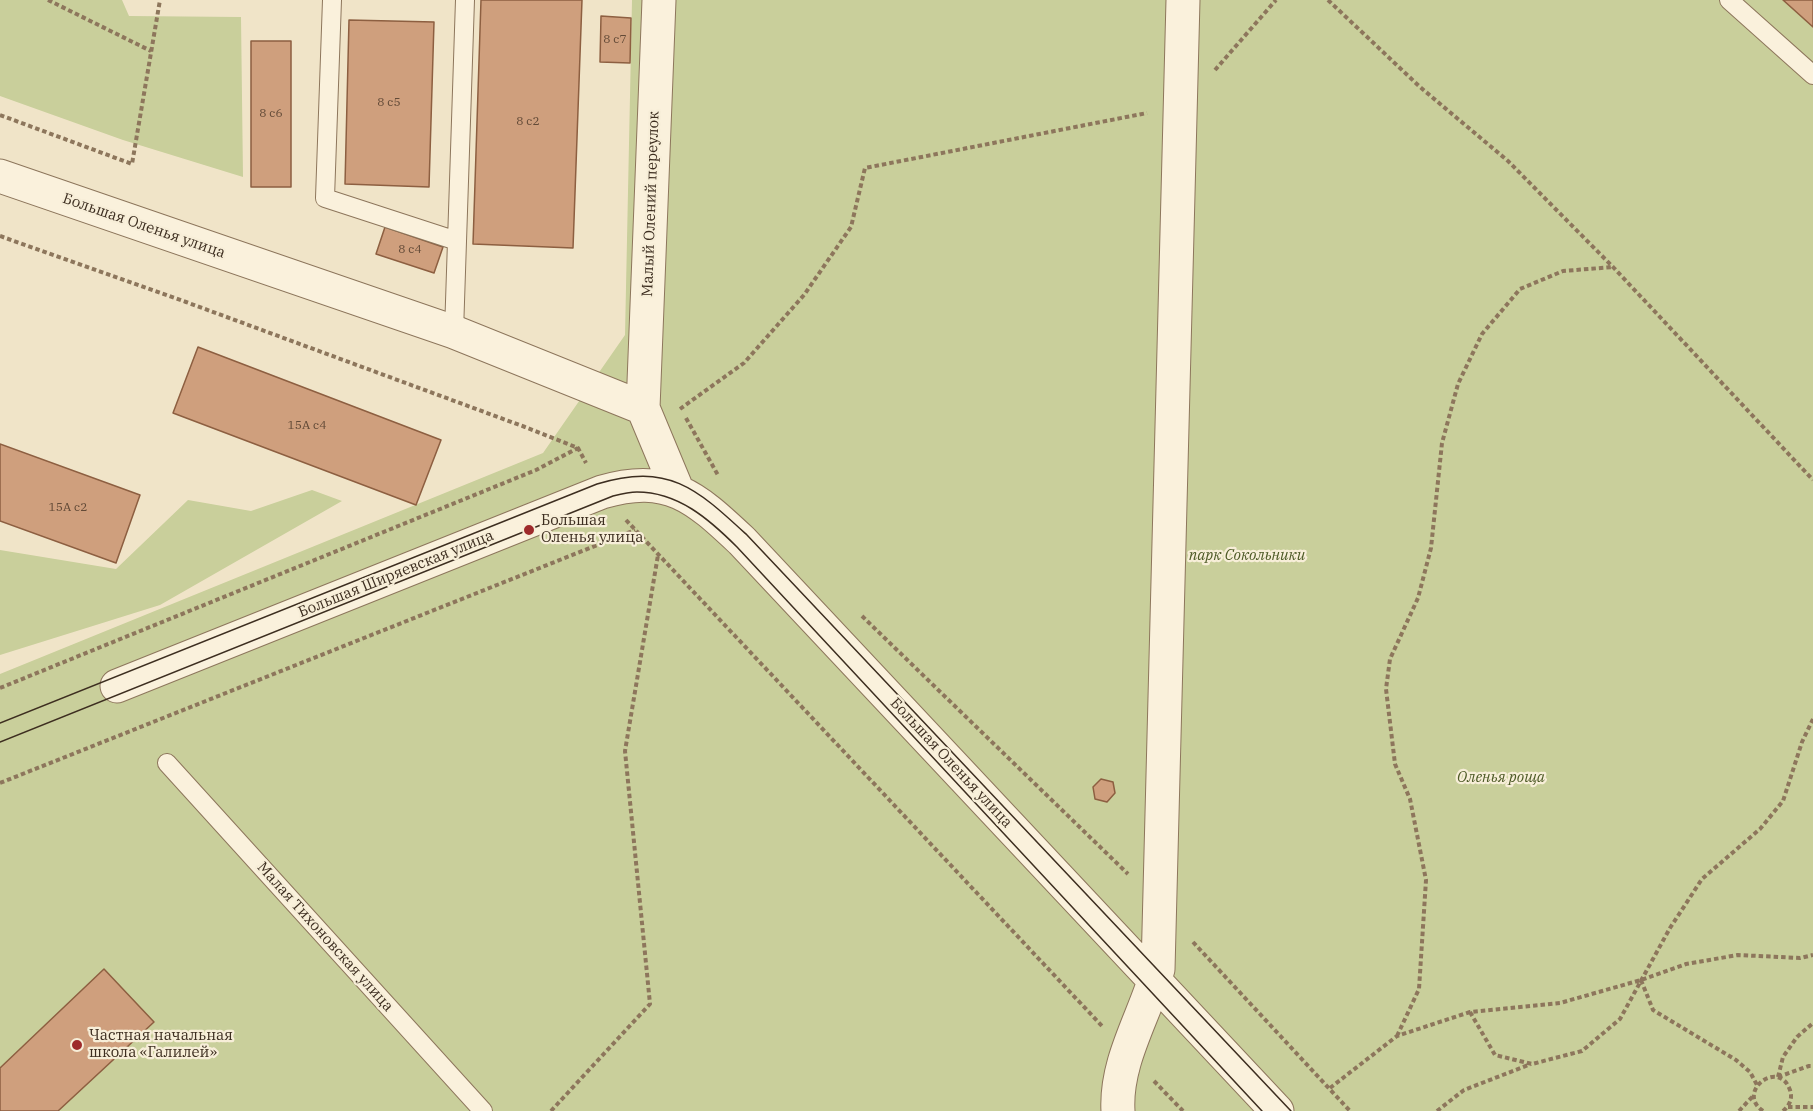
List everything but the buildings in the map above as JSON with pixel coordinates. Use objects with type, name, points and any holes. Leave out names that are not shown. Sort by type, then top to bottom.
[{"type":"street","name":"Малый Олений переулок","points":[[643,408],[658,0]]},
{"type":"street","points":[[1118,1111],[1120,1078],[1127,1053],[1158,969],[1183,0]]},
{"type":"street","name":"Большая Оленья улица","points":[[0,176],[454,332],[643,408]]},
{"type":"street","points":[[643,408],[678,492]]},
{"type":"street","name":"Большая Ширяевская улица","points":[[117,686],[602,492],[636,484],[658,486],[678,492]]},
{"type":"street","name":"Большая Оленья улица","points":[[678,492],[706,507],[742,541],[1277,1111]]},
{"type":"lane","points":[[332,0],[325,198],[458,241]]},
{"type":"lane","points":[[454,332],[465,0]]},
{"type":"lane","points":[[1729,0],[1813,75]]},
{"type":"lane","name":"Малая Тихоновская улица","points":[[168,763],[483,1111]]},
{"type":"path","points":[[48,0],[151,51]]},
{"type":"path","points":[[0,115],[132,164],[160,0]]},
{"type":"path","points":[[722,481],[680,409],[744,363],[804,295],[851,227],[865,168],[1158,111],[1181,101],[1202,85],[1275,0]]},
{"type":"path","points":[[1328,0],[1420,87],[1508,161],[1613,267],[1813,480]]},
{"type":"path","points":[[0,236],[186,302],[578,448],[602,492],[635,530],[1183,1111]]},
{"type":"path","points":[[1397,1036],[1419,989],[1426,880],[1410,799],[1395,764],[1386,689],[1390,659],[1418,598],[1431,548],[1442,443],[1458,384],[1482,334],[1520,289],[1563,271],[1613,267]]},
{"type":"path","points":[[0,688],[536,470],[578,448]]},
{"type":"path","points":[[0,783],[635,530]]},
{"type":"path","points":[[551,1111],[650,1004],[625,751],[658,555]]},
{"type":"path","points":[[860,614],[1160,907],[1350,1111]]},
{"type":"path","points":[[1437,1111],[1464,1090],[1532,1064],[1582,1051],[1620,1019],[1670,928],[1702,879],[1760,829],[1783,801],[1802,742],[1813,719]]},
{"type":"path","points":[[1330,1088],[1397,1036],[1470,1012],[1560,1003],[1641,980],[1686,964],[1738,955],[1800,958],[1813,955]]},
{"type":"path","points":[[1641,980],[1653,1010],[1736,1060],[1750,1072],[1757,1085]]},
{"type":"path","points":[[1470,1012],[1495,1054],[1532,1064]]},
{"type":"path","points":[[1778,1077],[1784,1057],[1797,1037],[1813,1023]]},
{"type":"path","points":[[1739,1111],[1753,1096],[1757,1085],[1766,1078],[1778,1077],[1813,1066]]},
{"type":"path","points":[[1778,1077],[1788,1084],[1792,1096],[1788,1107],[1783,1111]]},
{"type":"path","points":[[1753,1096],[1758,1108],[1762,1111]]},
{"type":"path","points":[[1788,1107],[1813,1107]]},
{"type":"green space","points":[[0,0],[122,0],[129,16],[241,17],[243,177],[123,140],[0,96]]},
{"type":"green space","name":"парк Сокольники","points":[[632,0],[1813,0],[1813,1111],[0,1111],[0,674],[543,453],[625,335]]},
{"type":"green space","points":[[312,490],[342,501],[160,605],[0,655],[0,550],[116,569],[188,500],[251,511]]},
{"type":"tram line","points":[[0,723],[597,484],[622,478],[644,476],[663,478],[697,493],[747,535],[1291,1111]]},
{"type":"tram line","points":[[0,742],[613,496],[637,492],[666,497],[704,517],[737,547],[1262,1111]]},
{"type":"place","name":"Большая Оленья улица","points":[[529,530]]},
{"type":"place","name":"Частная начальная школа «Галилей»","points":[[77,1045]]},
{"type":"park label","name":"Оленья роща","points":[[1501,778]]}]
